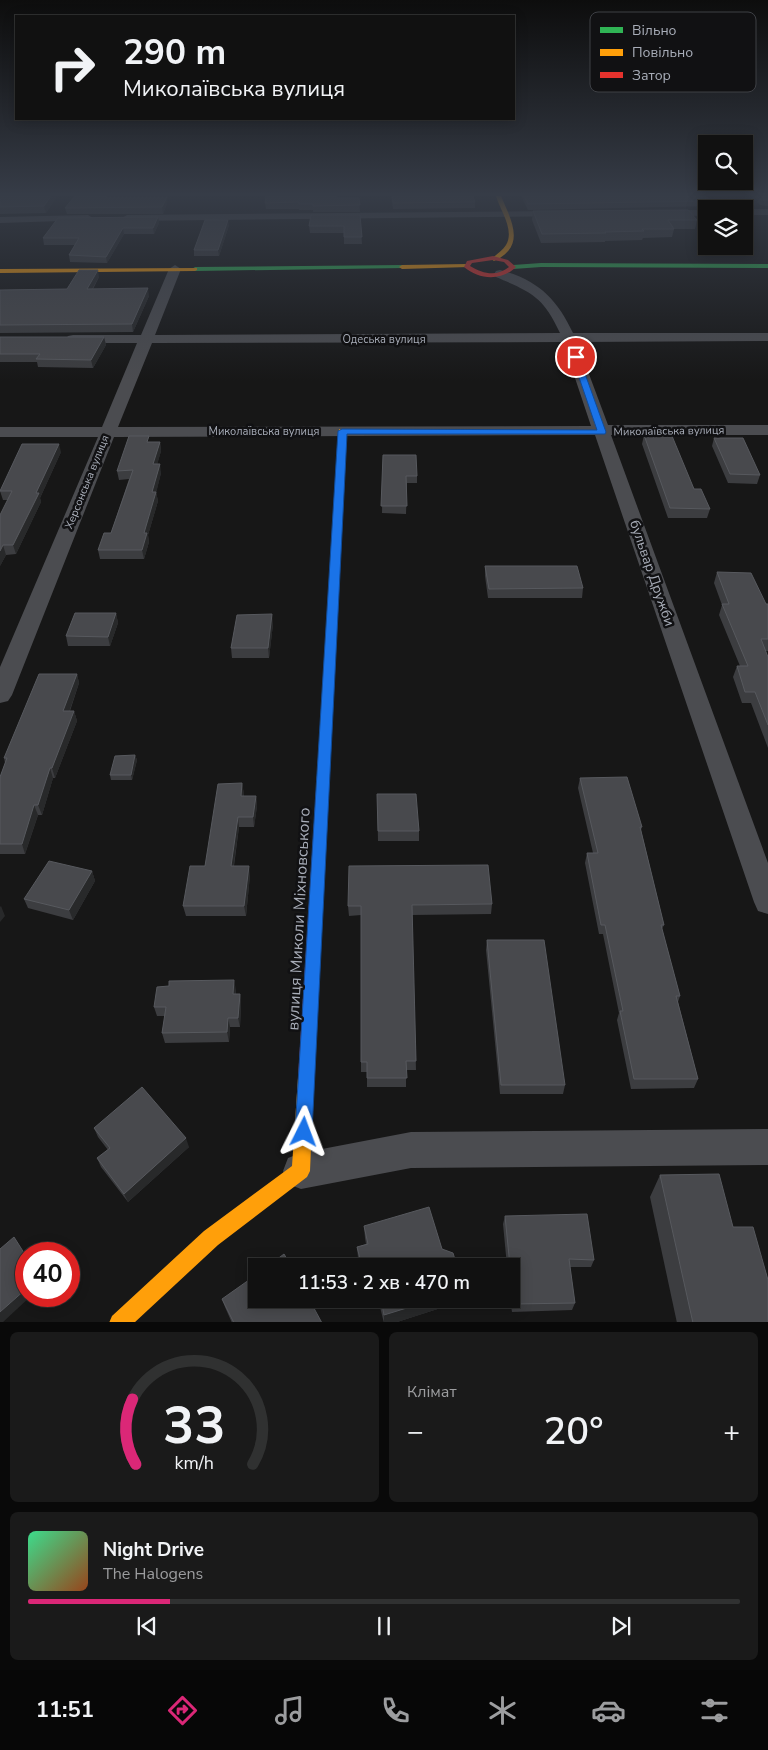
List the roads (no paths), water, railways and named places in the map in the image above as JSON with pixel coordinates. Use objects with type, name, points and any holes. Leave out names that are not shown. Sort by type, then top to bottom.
[{"type":"street","points":[[502,267],[504,258]]},
{"type":"street","points":[[467,266],[469,262],[474,260],[502,267]]},
{"type":"street","points":[[0,271],[467,266],[470,270],[480,274],[502,267],[541,264],[768,266]]},
{"type":"street","name":"бульвар Дружби","points":[[502,267],[542,293],[556,309],[569,339],[768,902]]},
{"type":"street","name":"Херсонська вулиця","points":[[0,695],[175,269]]},
{"type":"street","name":"Одеська вулиця","points":[[58,339],[768,337]]},
{"type":"street","name":"Миколаївська вулиця","points":[[0,432],[602,432],[768,430]]},
{"type":"street","name":"вулиця Миколи Міхновського","points":[[301,1171],[342,431]]},
{"type":"street","points":[[119,1322],[211,1238],[301,1171],[411,1150],[768,1147]]}]
